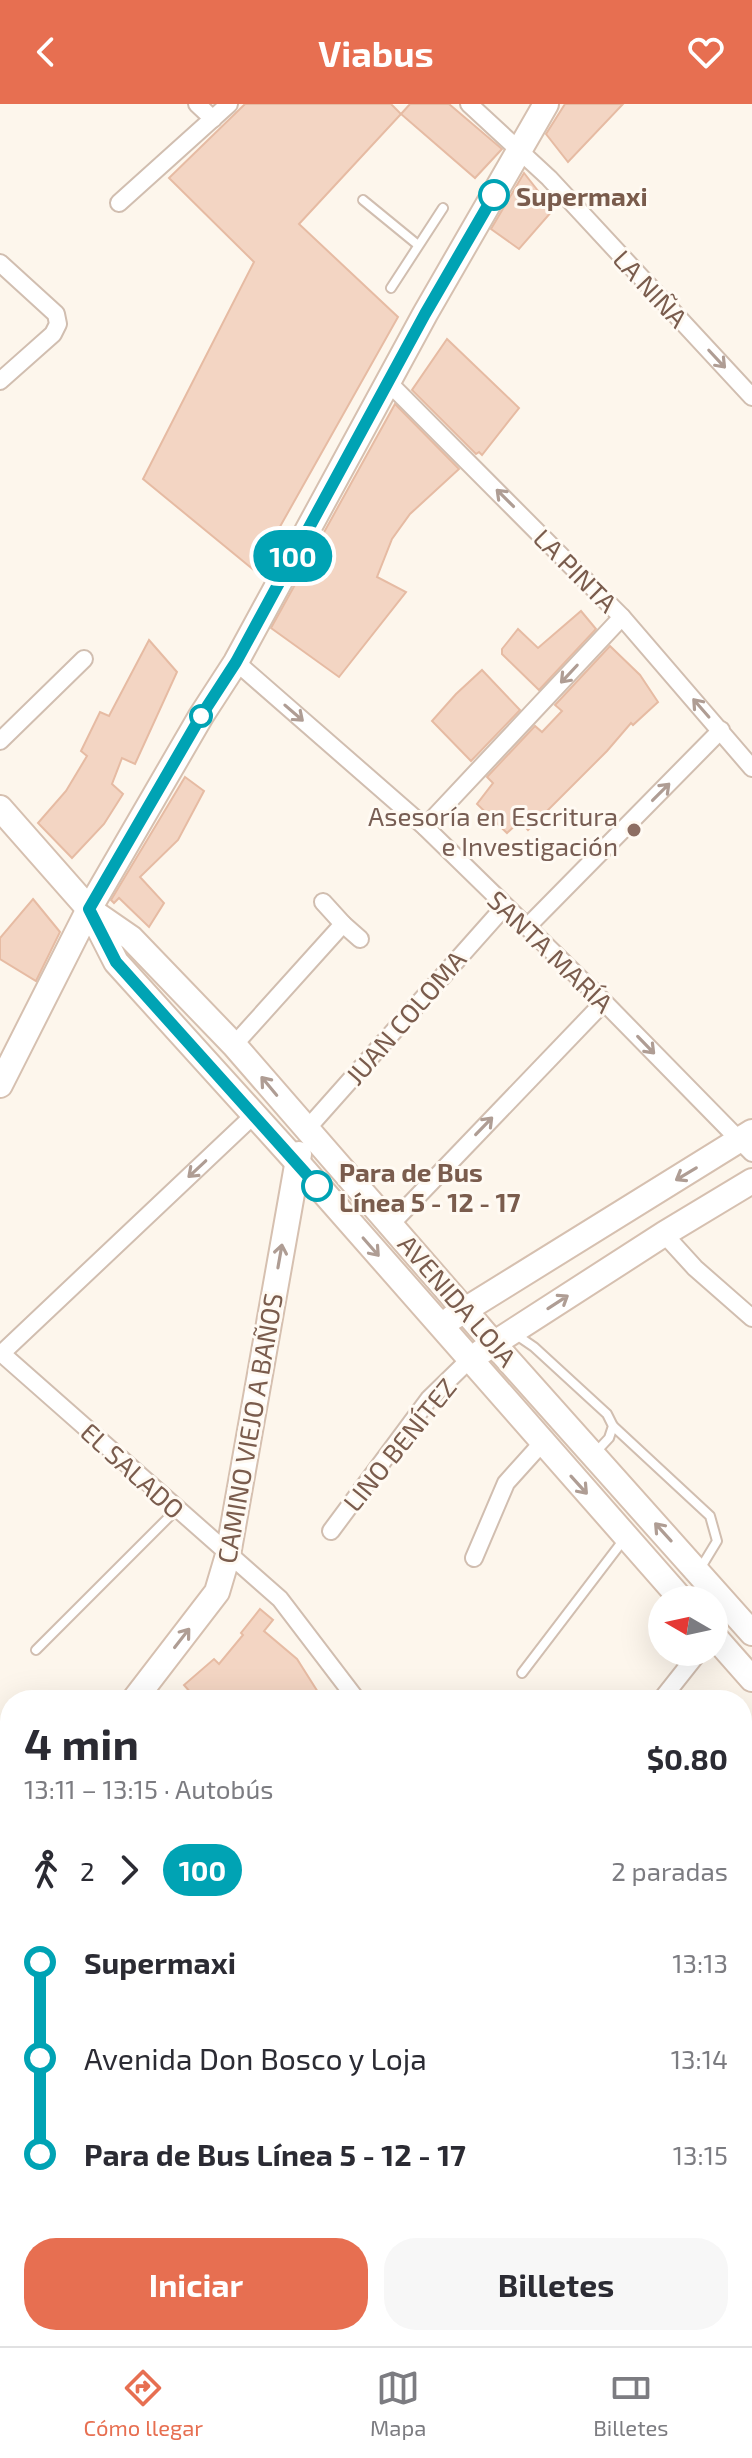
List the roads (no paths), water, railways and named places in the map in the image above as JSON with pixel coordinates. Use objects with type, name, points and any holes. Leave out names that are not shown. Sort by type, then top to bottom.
[{"type":"main road","points":[[0,1085],[89,909],[201,716],[236,662],[388,382],[546,104]]},
{"type":"main road","name":"AVENIDA LOJA","points":[[1,810],[89,909],[131,938],[234,1045],[466,1310],[503,1338],[594,1455],[752,1633]]},
{"type":"main road","name":"AVENIDA LOJA","points":[[89,909],[116,962],[297,1162],[670,1586]]},
{"type":"main road","name":"CAMINO VIEJO A BAÑOS","points":[[142,1690],[217,1592],[228,1555],[297,1162],[306,1130]]},
{"type":"main road","points":[[439,1325],[748,1142]]},
{"type":"main road","points":[[469,1360],[752,1181]]},
{"type":"main road","points":[[728,1652],[752,1679]]},
{"type":"street","points":[[197,104],[213,119]]},
{"type":"street","points":[[119,203],[229,104]]},
{"type":"street","name":"LA NIÑA","points":[[469,104],[549,178],[752,397]]},
{"type":"street","points":[[0,263],[56,314],[58,324],[53,334],[0,381]]},
{"type":"street","name":"LA PINTA","points":[[388,382],[622,617],[752,768]]},
{"type":"street","points":[[425,827],[622,617]]},
{"type":"street","points":[[0,741],[84,659]]},
{"type":"street","name":"SANTA MARÍA","points":[[236,662],[425,827],[748,1142]]},
{"type":"street","points":[[527,927],[721,730]]},
{"type":"street","points":[[323,902],[360,939]]},
{"type":"street","name":"JUAN COLOMA","points":[[306,1130],[505,906]]},
{"type":"street","points":[[234,1045],[343,924]]},
{"type":"street","points":[[392,1223],[604,1002]]},
{"type":"street","points":[[1,1352],[254,1115]]},
{"type":"street","points":[[664,1234],[695,1268],[752,1318]]},
{"type":"street","name":"EL SALADO","points":[[1,1352],[280,1599],[349,1690]]},
{"type":"street","name":"LINO BENÍTEZ","points":[[331,1531],[429,1399],[469,1360]]},
{"type":"street","points":[[474,1558],[506,1483],[542,1443]]},
{"type":"street","points":[[669,1690],[688,1666]]},
{"type":"lane","points":[[363,200],[418,245]]},
{"type":"lane","points":[[391,288],[443,208]]},
{"type":"lane","points":[[503,1338],[534,1347],[710,1516],[717,1541],[698,1571]]},
{"type":"lane","points":[[594,1455],[609,1438],[613,1426]]},
{"type":"lane","points":[[36,1650],[177,1509]]},
{"type":"lane","points":[[522,1673],[626,1537]]},
{"type":"place","name":"Supermaxi","points":[[494,195]]},
{"type":"place","name":"Asesoría en Escritura e Investigación","points":[[634,830]]},
{"type":"place","name":"Para de Bus Línea 5 - 12 - 17","points":[[317,1186]]}]
